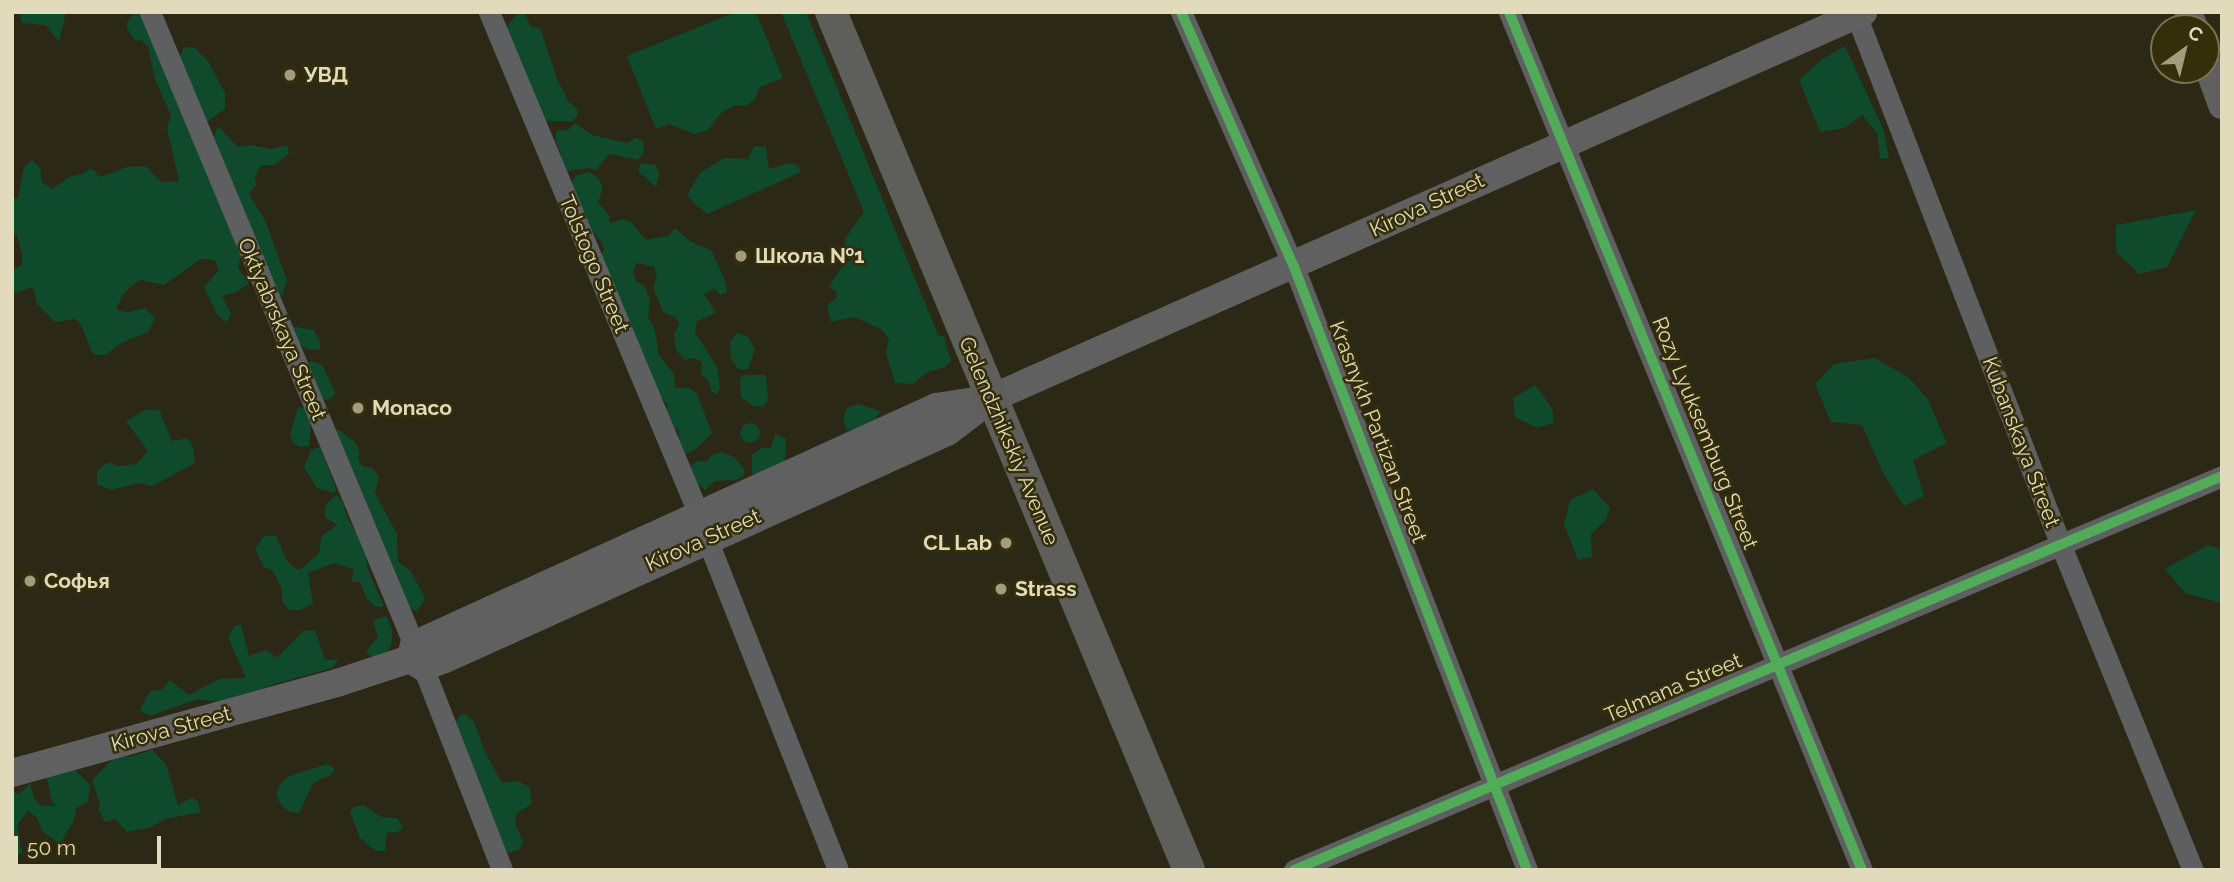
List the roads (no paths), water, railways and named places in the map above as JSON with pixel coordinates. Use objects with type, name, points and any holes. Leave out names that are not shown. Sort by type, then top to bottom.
[{"type":"main road","name":"Gelendzhikskiy Avenue","points":[[831,12],[1189,870]]},
{"type":"main road","name":"Kirova Street","points":[[12,772],[340,682],[416,657],[703,527],[936,407],[992,398],[1294,267],[1564,143],[1858,13]]},
{"type":"main road","points":[[2214,84],[2222,105]]},
{"type":"street","name":"Oktyabrskaya Street","points":[[150,12],[502,870]]},
{"type":"street","name":"Tolstogo Street","points":[[489,12],[703,527],[838,870]]},
{"type":"street","name":"Krasnykh Partizan Street","points":[[1181,12],[1294,267],[1527,870]]},
{"type":"street","name":"Rozy Lyuksemburg Street","points":[[1509,12],[1862,870]]},
{"type":"street","name":"Kubanskaya Street","points":[[1858,13],[2060,544],[2193,870]]},
{"type":"street","name":"Telmana Street","points":[[1293,870],[2222,476]]},
{"type":"place","name":"УВД","points":[[290,75]]},
{"type":"place","name":"Школа №1","points":[[741,256]]},
{"type":"place","name":"Monaco","points":[[358,408]]},
{"type":"place","name":"CL Lab","points":[[1006,543]]},
{"type":"place","name":"Софья","points":[[30,581]]},
{"type":"place","name":"Strass","points":[[1001,589]]}]
